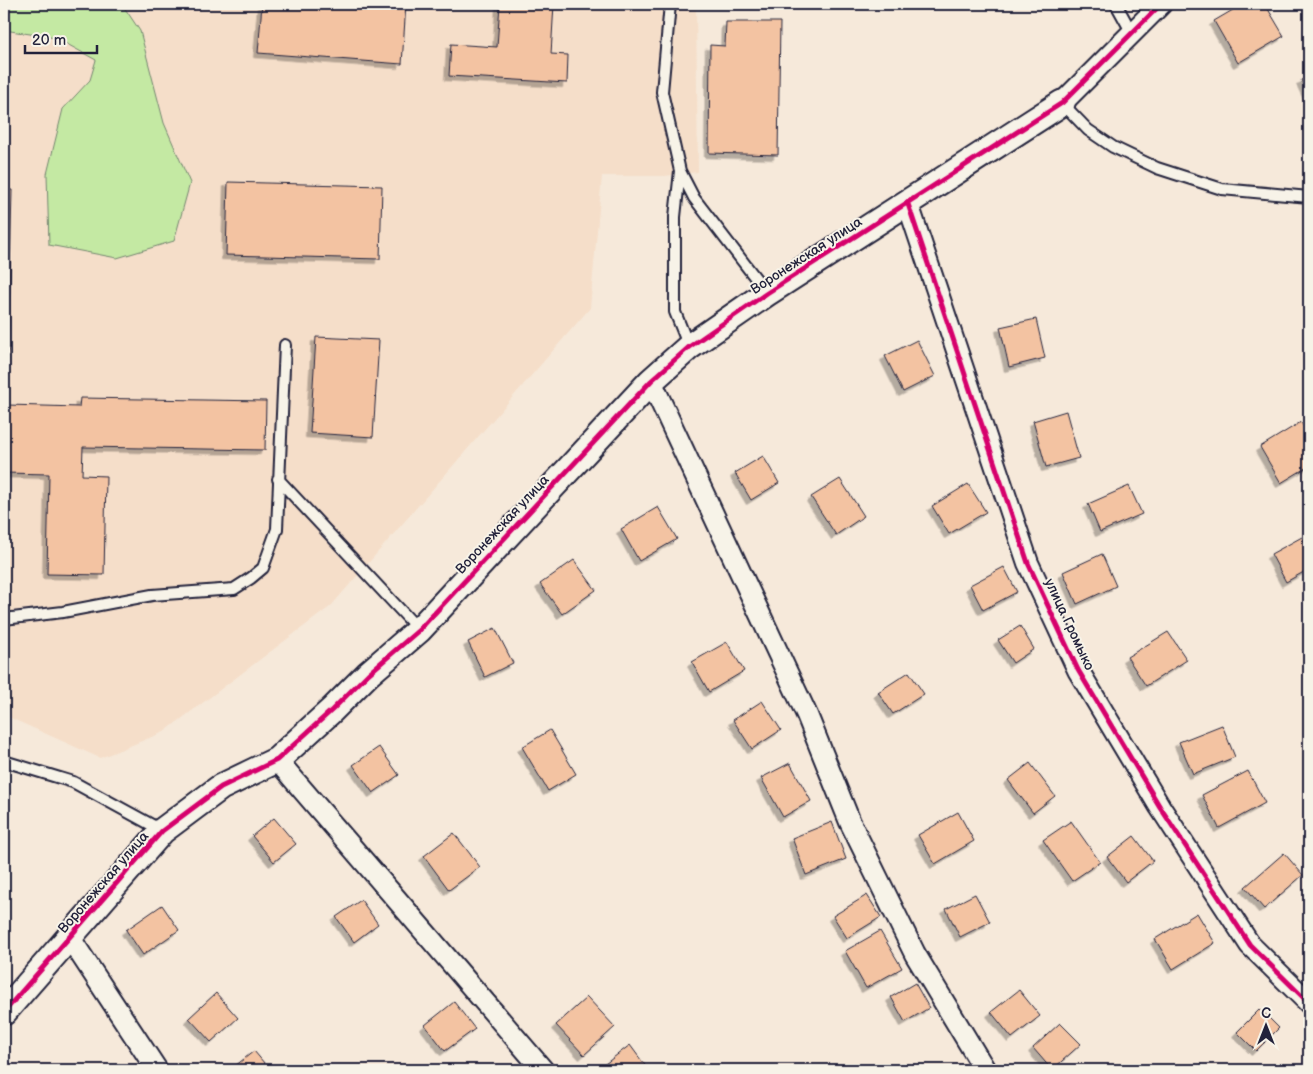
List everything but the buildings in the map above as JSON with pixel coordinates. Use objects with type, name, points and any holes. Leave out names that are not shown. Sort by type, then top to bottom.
[{"type":"street","points":[[1062,103],[1161,4]]},
{"type":"street","name":"Воронежская улица","points":[[4,1012],[162,831],[221,787],[277,760],[368,674],[419,630],[651,381],[690,347],[767,293],[908,204],[1062,103]]},
{"type":"street","name":"улица Громыко","points":[[908,204],[1028,563],[1078,670],[1160,807],[1250,945],[1309,1003]]},
{"type":"street","points":[[651,381],[807,716],[850,822],[915,954],[986,1070]]},
{"type":"street","points":[[277,760],[543,1070]]},
{"type":"street","points":[[70,938],[157,1070]]},
{"type":"lane","points":[[670,4],[662,92],[680,171],[694,198],[767,293]]},
{"type":"lane","points":[[1116,4],[1132,33]]},
{"type":"lane","points":[[1062,103],[1096,136],[1157,168],[1222,189],[1309,197]]},
{"type":"lane","points":[[680,171],[675,217],[675,312],[690,347]]},
{"type":"lane","points":[[4,619],[63,612],[152,595],[234,588],[263,568],[276,529],[285,345]]},
{"type":"lane","points":[[278,479],[419,630]]},
{"type":"lane","points":[[4,761],[73,782],[162,831]]},
{"type":"shaded area","points":[[4,4],[696,4],[698,172],[664,176],[602,176],[590,308],[331,606],[164,732],[100,758],[4,715]]},
{"type":"green space","points":[[4,4],[122,4],[140,31],[164,123],[190,183],[174,241],[117,258],[49,245],[47,174],[63,109],[90,80],[96,60],[56,38],[4,30]]},
{"type":"cycle path","points":[[4,1012],[162,831],[221,787],[277,760],[332,710],[368,674],[419,630],[651,381],[689,347],[767,293],[1062,103],[1161,4]]},
{"type":"cycle path","points":[[908,204],[1028,563],[1078,670],[1160,807],[1250,945],[1309,1003]]}]
